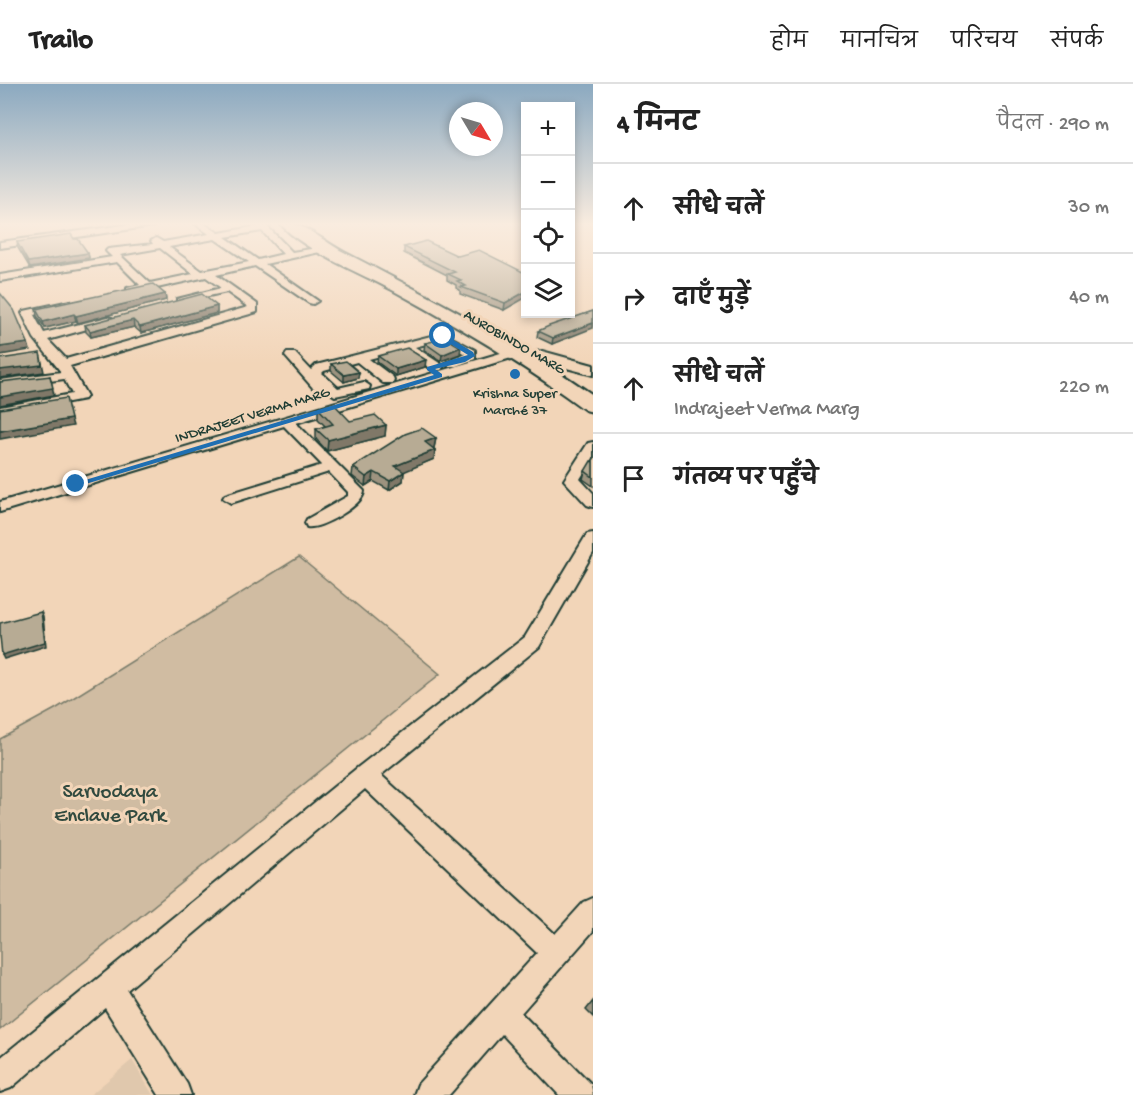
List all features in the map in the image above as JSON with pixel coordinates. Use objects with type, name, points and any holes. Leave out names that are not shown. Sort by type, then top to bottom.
[{"type":"highway","name":"AUROBINDO MARG","points":[[368,270],[514,353],[582,388]]},
{"type":"highway","name":"AUROBINDO MARG","points":[[395,270],[542,356],[582,388]]},
{"type":"highway","points":[[582,388],[593,405]]},
{"type":"main road","points":[[542,356],[593,370]]},
{"type":"street","points":[[0,278],[41,270]]},
{"type":"street","points":[[130,270],[148,287]]},
{"type":"street","points":[[0,384],[66,369],[253,310],[253,306],[199,270]]},
{"type":"street","points":[[116,293],[216,270]]},
{"type":"street","points":[[267,270],[313,301]]},
{"type":"street","points":[[173,303],[228,289]]},
{"type":"street","points":[[0,411],[79,397],[80,394],[66,369],[47,353],[28,313],[74,302]]},
{"type":"street","points":[[40,338],[118,317]]},
{"type":"street","points":[[443,336],[471,353],[471,356],[463,360],[435,370],[335,392],[314,373],[320,368],[360,358],[443,336]]},
{"type":"street","points":[[405,346],[435,370]]},
{"type":"street","name":"INDRAJEET VERMA MARG","points":[[0,507],[338,406],[435,370],[514,353]]},
{"type":"street","points":[[291,356],[338,406]]},
{"type":"street","points":[[360,358],[388,380]]},
{"type":"street","points":[[286,421],[356,491],[356,496],[313,523]]},
{"type":"street","points":[[593,446],[572,480],[593,502]]},
{"type":"street","points":[[231,498],[331,467]]},
{"type":"street","points":[[0,1077],[365,775],[532,642],[593,538]]},
{"type":"street","points":[[365,775],[556,953]]},
{"type":"street","points":[[429,1095],[593,910]]},
{"type":"street","points":[[108,986],[176,1095]]},
{"type":"street","points":[[502,1013],[580,1095]]},
{"type":"shaded area","points":[[132,1060],[153,1095],[90,1095]]},
{"type":"green space","name":"Sarvodaya Enclave Park","points":[[299,557],[440,674],[0,1030],[0,739],[57,708]]},
{"type":"building","points":[[451,270],[519,270],[521,294],[505,303],[461,287],[466,286],[457,281],[461,280],[448,274],[455,272]]},
{"type":"building","points":[[153,284],[165,294],[43,322],[36,309]]},
{"type":"building","points":[[0,293],[14,310],[28,343],[0,347]]},
{"type":"building","points":[[202,294],[217,306],[140,327],[133,320],[90,331],[85,325]]},
{"type":"building","points":[[593,311],[593,323],[553,338],[538,331],[549,326]]},
{"type":"building","points":[[446,338],[461,347],[442,355],[425,343]]},
{"type":"building","points":[[407,348],[426,360],[396,369],[378,356]]},
{"type":"building","points":[[40,353],[42,365],[0,370],[0,359]]},
{"type":"building","points":[[346,361],[359,372],[344,375],[331,364]]},
{"type":"building","points":[[50,376],[53,388],[0,397],[0,382]]},
{"type":"building","points":[[66,398],[71,419],[0,431],[0,409]]},
{"type":"building","points":[[334,404],[350,421],[375,415],[386,425],[328,440],[316,429],[333,424],[318,408]]},
{"type":"building","points":[[422,428],[436,438],[425,442],[435,450],[395,466],[404,472],[390,481],[374,472],[366,477],[353,467],[405,434]]},
{"type":"building","points":[[591,461],[593,462],[593,477],[585,471]]},
{"type":"building","points":[[41,612],[45,642],[2,655],[0,623]]},
{"type":"place","name":"Krishna Super Marché 37","points":[[515,374]]},
{"type":"route","points":[[76,484],[440,375],[430,369],[471,356],[471,353],[443,336]]}]
